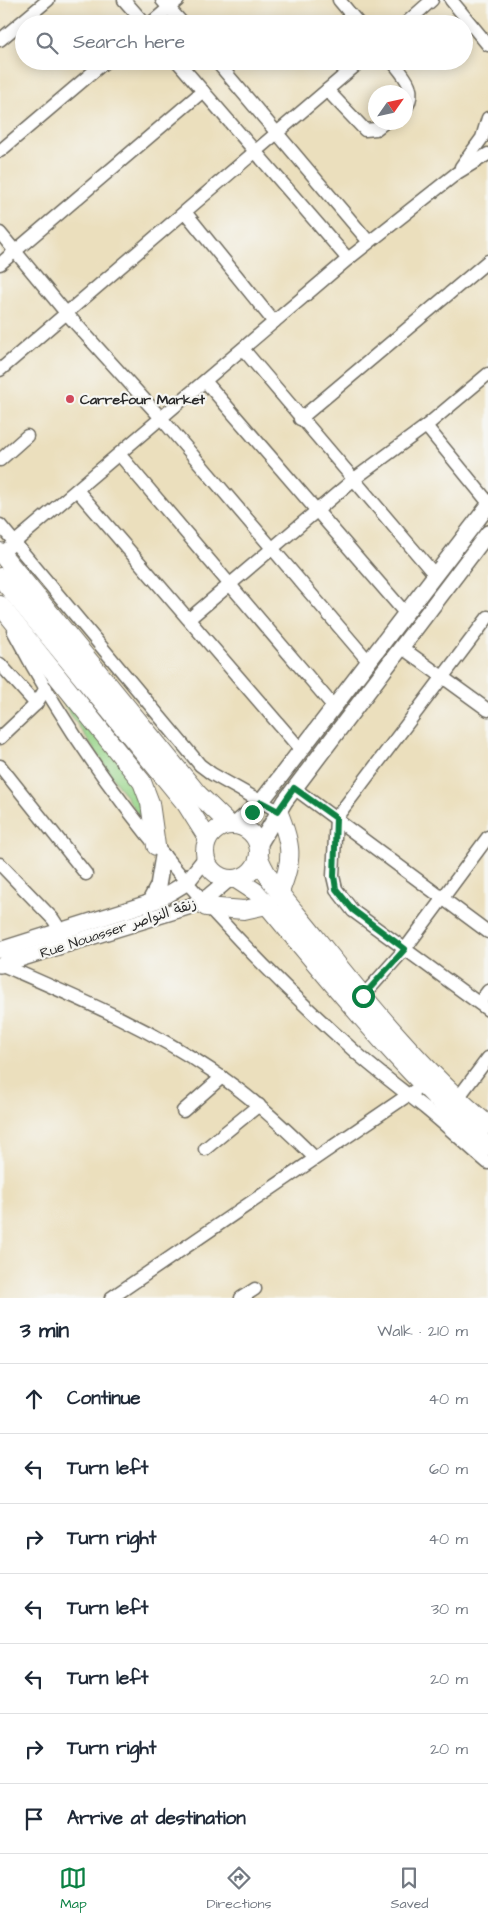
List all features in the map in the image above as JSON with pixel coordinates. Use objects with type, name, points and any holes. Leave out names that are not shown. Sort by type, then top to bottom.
[{"type":"highway","points":[[5,550],[198,794],[232,824],[253,833],[273,899],[353,1008],[424,1084],[488,1146]]},
{"type":"highway","points":[[0,577],[181,798],[208,839]]},
{"type":"highway","points":[[1,606],[142,782],[150,803],[159,851]]},
{"type":"highway","points":[[204,904],[244,910],[273,899],[288,871],[290,856],[289,839],[278,811]]},
{"type":"highway","points":[[232,824],[217,829],[208,839],[206,858],[212,870],[273,899],[458,1098],[488,1125]]},
{"type":"highway","points":[[232,879],[248,874],[259,852]]},
{"type":"main road","points":[[232,824],[261,802],[488,506]]},
{"type":"main road","points":[[259,852],[278,811],[294,788],[401,647],[485,543]]},
{"type":"main road","points":[[148,905],[158,886],[159,851]]},
{"type":"main road","points":[[1,956],[62,931],[148,905],[173,893],[186,883],[206,858]]},
{"type":"main road","name":"Rue Nouasser زنقة النواصر","points":[[1,956],[70,945],[204,904],[232,879]]},
{"type":"street","points":[[30,15],[48,0]]},
{"type":"street","points":[[124,0],[137,15]]},
{"type":"street","points":[[339,0],[352,15]]},
{"type":"street","points":[[415,15],[432,0]]},
{"type":"street","points":[[451,0],[463,15]]},
{"type":"street","points":[[159,15],[170,3],[177,15]]},
{"type":"street","points":[[473,27],[488,45]]},
{"type":"street","points":[[0,40],[15,28]]},
{"type":"street","points":[[0,150],[95,70]]},
{"type":"street","points":[[185,70],[348,259]]},
{"type":"street","points":[[224,70],[369,242]]},
{"type":"street","points":[[0,370],[68,314],[351,70]]},
{"type":"street","points":[[398,70],[409,85]]},
{"type":"street","points":[[327,90],[364,130],[368,130]]},
{"type":"street","points":[[0,264],[203,91]]},
{"type":"street","points":[[457,173],[482,138],[488,118]]},
{"type":"street","points":[[5,550],[348,259],[457,173],[488,154]]},
{"type":"street","points":[[185,212],[274,322]]},
{"type":"street","points":[[0,232],[68,314],[161,418],[369,662]]},
{"type":"street","points":[[300,419],[488,261]]},
{"type":"street","points":[[243,349],[300,419],[436,575]]},
{"type":"street","points":[[189,620],[353,480],[426,426],[488,374]]},
{"type":"street","points":[[205,381],[406,614]]},
{"type":"street","points":[[426,426],[488,502]]},
{"type":"street","points":[[0,460],[27,436]]},
{"type":"street","points":[[119,454],[334,707]]},
{"type":"street","points":[[77,490],[301,750]]},
{"type":"street","points":[[0,525],[5,550],[200,765],[212,774],[278,811]]},
{"type":"street","points":[[1,606],[46,688],[90,757],[159,851],[204,904],[335,1034],[488,1163]]},
{"type":"street","points":[[488,617],[336,818],[334,876],[336,889],[353,910],[483,1007],[488,991]]},
{"type":"street","points":[[401,647],[488,710]]},
{"type":"street","points":[[0,664],[36,704]]},
{"type":"street","points":[[0,738],[36,704],[46,688]]},
{"type":"street","points":[[0,767],[86,874]]},
{"type":"street","points":[[294,788],[488,932]]},
{"type":"street","points":[[363,996],[405,949],[488,837]]},
{"type":"street","points":[[0,864],[62,931],[70,945]]},
{"type":"street","points":[[1,956],[159,1038],[222,1077],[259,1105],[315,1158]]},
{"type":"street","points":[[458,1098],[488,1058]]},
{"type":"street","points":[[183,1111],[222,1077]]},
{"type":"street","points":[[111,1298],[424,1084]]},
{"type":"street","points":[[205,1149],[259,1105]]},
{"type":"street","points":[[241,1298],[255,1289]]},
{"type":"street","points":[[122,1290],[134,1298]]},
{"type":"green space","points":[[51,681],[139,787],[145,821],[141,819],[50,684]]},
{"type":"place","name":"Carrefour Market","points":[[70,399]]},
{"type":"route","points":[[252,812],[261,802],[278,811],[294,788],[336,818],[334,827],[334,876],[336,889],[353,910],[405,949],[363,996]]}]
